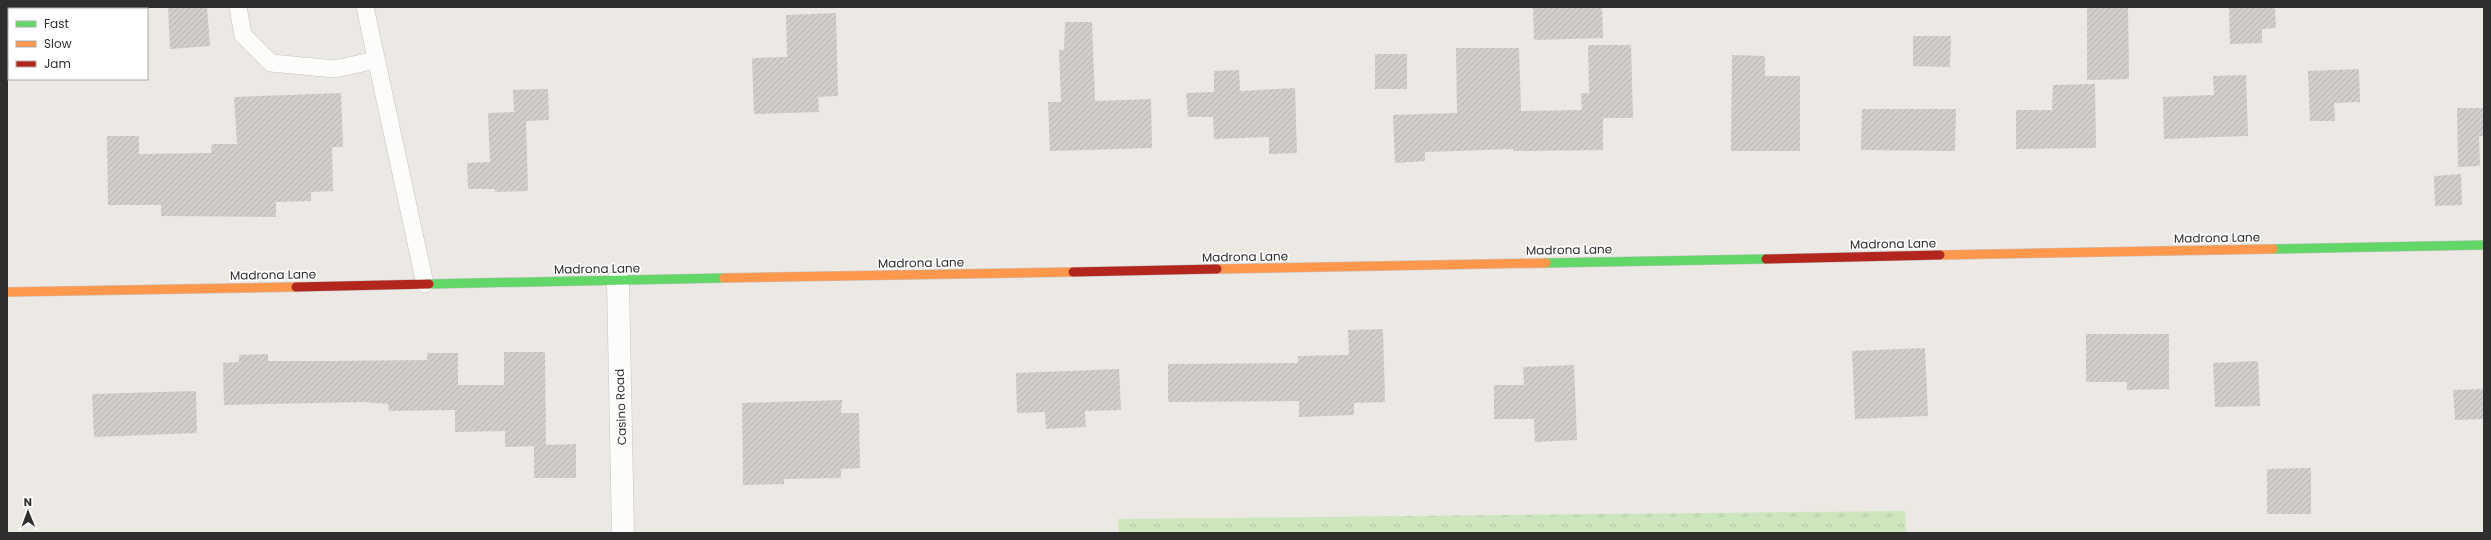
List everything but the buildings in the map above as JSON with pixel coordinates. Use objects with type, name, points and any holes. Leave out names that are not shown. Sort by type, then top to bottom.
[{"type":"street","name":"Madrona Lane","points":[[7,292],[2484,245]]},
{"type":"street","name":"Casino Road","points":[[618,281],[624,533]]},
{"type":"lane","points":[[238,7],[243,35],[271,63],[335,69],[376,60]]},
{"type":"lane","points":[[365,7],[425,284]]},
{"type":"green space","points":[[1905,511],[1906,533],[1119,533],[1118,519]]},
{"type":"traffic: fast","points":[[2273,249],[2484,245]]},
{"type":"traffic: fast","points":[[1546,263],[1766,259]]},
{"type":"traffic: fast","points":[[429,284],[724,278]]},
{"type":"traffic: slow","points":[[1940,255],[2273,249]]},
{"type":"traffic: slow","points":[[1217,269],[1546,263]]},
{"type":"traffic: slow","points":[[724,278],[1073,272]]},
{"type":"traffic: slow","points":[[7,292],[296,287]]},
{"type":"traffic: jam","points":[[1766,259],[1940,255]]},
{"type":"traffic: jam","points":[[1073,272],[1217,269]]},
{"type":"traffic: jam","points":[[296,287],[429,284]]}]
